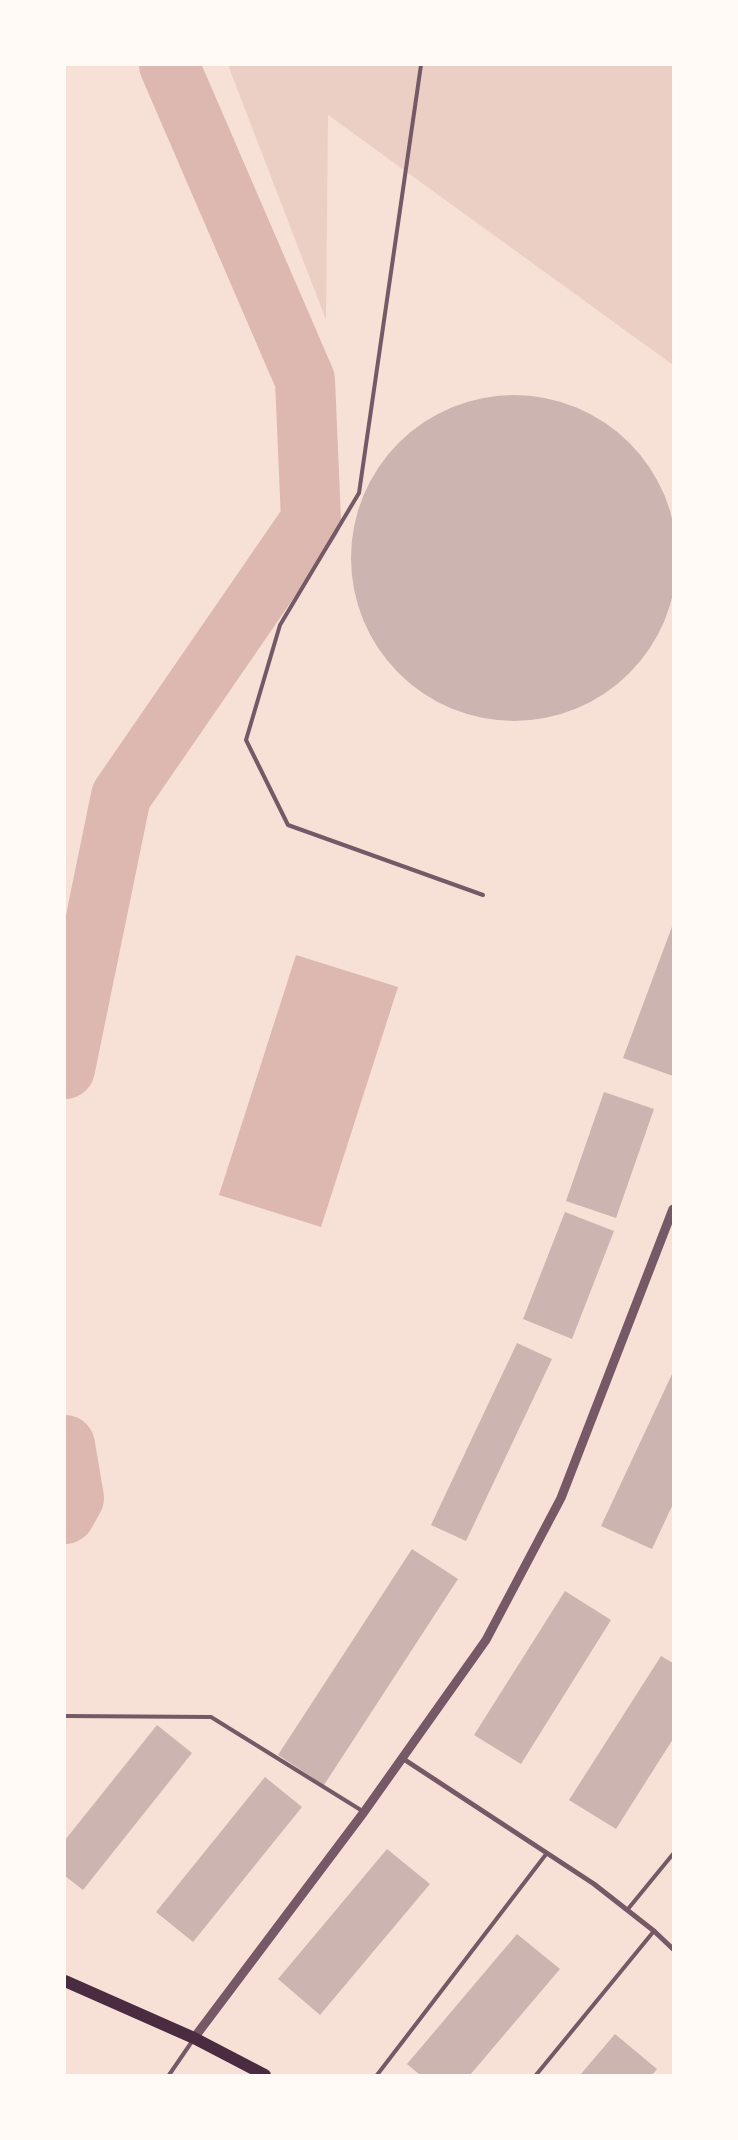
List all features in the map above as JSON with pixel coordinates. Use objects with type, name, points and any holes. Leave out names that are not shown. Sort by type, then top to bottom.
[{"type":"main road","points":[[65,1981],[194,2038],[265,2075]]},
{"type":"street","points":[[194,2038],[364,1812],[486,1640],[560,1498],[673,1209]]},
{"type":"street","points":[[402,1758],[628,1909],[673,1950]]},
{"type":"lane","points":[[421,65],[359,493],[280,625],[246,740],[288,825],[483,895]]},
{"type":"lane","points":[[65,1716],[211,1717],[364,1812]]},
{"type":"lane","points":[[377,2075],[546,1853]]},
{"type":"lane","points":[[628,1909],[673,1854]]},
{"type":"lane","points":[[536,2075],[654,1931]]},
{"type":"lane","points":[[169,2075],[194,2038]]},
{"type":"shaded area","points":[[228,65],[673,65],[673,365],[328,115],[326,320]]},
{"type":"shaded area","points":[[296,955],[398,987],[321,1227],[219,1195]]},
{"type":"building","points":[[514,395],[546,398],[576,407],[605,422],[629,443],[650,467],[665,496],[674,526],[677,558],[674,590],[665,620],[650,649],[629,673],[605,694],[576,709],[546,718],[514,721],[482,718],[452,709],[423,694],[399,673],[378,649],[363,620],[354,590],[351,558],[354,526],[363,496],[378,467],[399,443],[423,422],[452,407],[482,398]]},
{"type":"building","points":[[673,924],[673,1076],[623,1058]]},
{"type":"building","points":[[604,1092],[654,1109],[616,1218],[566,1201]]},
{"type":"building","points":[[565,1212],[614,1231],[572,1339],[523,1319]]},
{"type":"building","points":[[517,1343],[552,1359],[466,1541],[431,1525]]},
{"type":"building","points":[[673,1372],[673,1504],[652,1549],[601,1526]]},
{"type":"building","points":[[412,1549],[458,1579],[324,1785],[278,1755]]},
{"type":"building","points":[[565,1591],[611,1620],[521,1764],[474,1735]]},
{"type":"building","points":[[661,1656],[673,1663],[673,1739],[616,1829],[569,1800]]},
{"type":"building","points":[[157,1725],[192,1753],[83,1890],[65,1876],[65,1840]]},
{"type":"building","points":[[265,1777],[302,1807],[193,1942],[156,1912]]},
{"type":"building","points":[[387,1849],[430,1884],[320,2015],[278,1979]]},
{"type":"building","points":[[517,1934],[560,1969],[470,2075],[420,2075],[407,2064]]},
{"type":"building","points":[[615,2034],[657,2069],[652,2075],[580,2075]]},
{"type":"waterway","points":[[65,1069],[121,796],[311,520],[305,380],[169,65]]},
{"type":"waterway","points":[[65,1445],[74,1498],[65,1514]]}]
